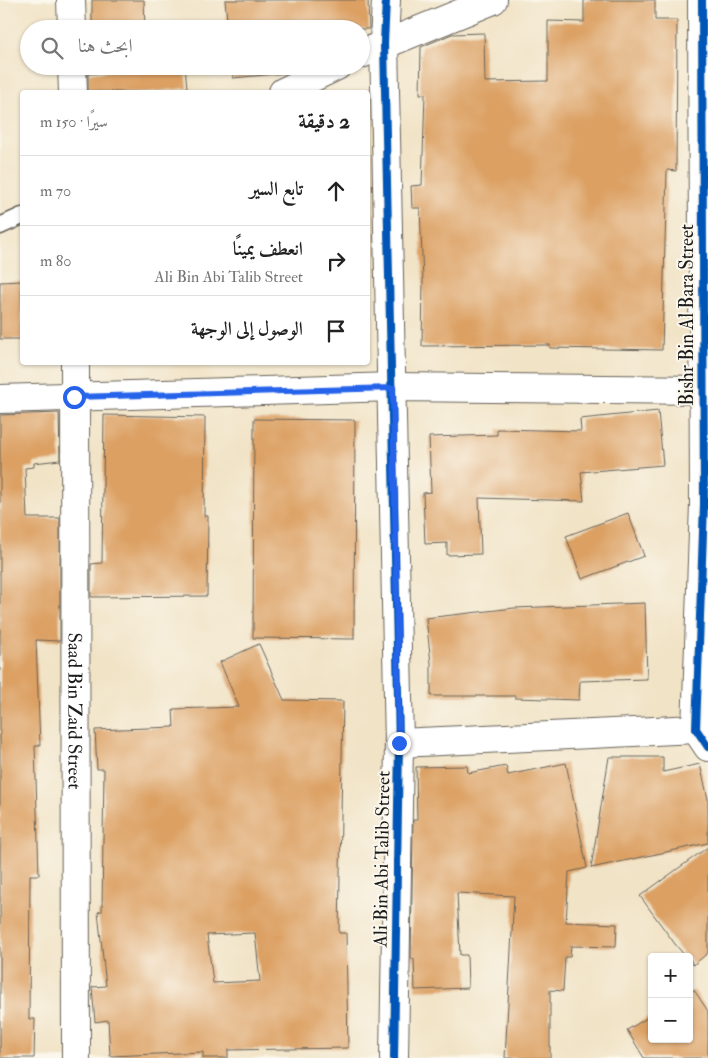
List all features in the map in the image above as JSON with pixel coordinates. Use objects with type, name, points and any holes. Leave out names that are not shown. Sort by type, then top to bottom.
[{"type":"street","points":[[71,0],[72,20]]},
{"type":"street","name":"Ali Bin Abi Talib Street","points":[[386,0],[373,48],[393,388],[399,743],[394,1058]]},
{"type":"street","points":[[373,48],[493,0]]},
{"type":"street","name":"Bishr Bin Al Bara Street","points":[[702,0],[706,502],[702,738]]},
{"type":"street","points":[[72,75],[73,90]]},
{"type":"street","points":[[287,90],[318,75]]},
{"type":"street","name":"Saad Bin Zaid Street","points":[[75,365],[76,1058]]},
{"type":"street","points":[[0,399],[393,388],[705,390]]},
{"type":"street","points":[[399,743],[702,738]]},
{"type":"lane","points":[[0,226],[20,217]]},
{"type":"building","points":[[92,0],[144,0],[145,20],[92,20]]},
{"type":"building","points":[[225,0],[368,0],[369,20],[227,20]]},
{"type":"building","points":[[584,0],[655,0],[655,20],[677,20],[676,171],[667,170],[662,350],[550,348],[550,345],[422,346],[423,280],[420,208],[412,208],[411,186],[422,185],[425,94],[420,94],[421,47],[452,34],[484,33],[485,82],[548,81],[548,21],[584,22]]},
{"type":"building","points":[[88,75],[186,75],[187,88],[168,90],[88,90]]},
{"type":"building","points":[[233,75],[265,75],[233,78]]},
{"type":"building","points":[[20,281],[20,339],[0,339],[0,282]]},
{"type":"building","points":[[658,411],[663,465],[581,472],[584,501],[479,498],[481,554],[447,555],[447,543],[425,544],[423,493],[431,492],[429,437],[497,435],[497,429],[581,431],[580,419]]},
{"type":"building","points":[[59,413],[60,460],[34,463],[34,467],[25,468],[27,518],[60,518],[60,641],[36,640],[40,746],[35,746],[39,875],[30,875],[29,1019],[35,1019],[34,1058],[0,1058],[0,415]]},
{"type":"building","points":[[104,415],[205,417],[204,516],[208,516],[207,596],[91,597],[91,564],[102,563]]},
{"type":"building","points":[[254,419],[355,420],[354,639],[253,638]]},
{"type":"building","points":[[628,513],[644,556],[582,579],[566,536]]},
{"type":"building","points":[[645,603],[647,679],[580,681],[579,700],[515,698],[515,696],[431,696],[431,663],[426,618],[514,608]]},
{"type":"building","points":[[259,644],[284,700],[343,701],[339,933],[346,933],[348,1048],[228,1050],[228,1058],[203,1058],[203,1052],[110,1056],[108,1020],[95,1022],[92,987],[106,986],[98,912],[102,911],[104,769],[97,769],[95,730],[174,727],[173,709],[239,707],[220,662]],"holes":[[[255,933],[260,981],[213,983],[207,935]]]},
{"type":"building","points":[[609,757],[663,757],[663,772],[700,764],[708,799],[708,843],[591,868]]},
{"type":"building","points":[[566,763],[587,868],[569,872],[566,922],[617,924],[616,947],[571,946],[570,957],[565,957],[563,991],[550,990],[550,1058],[505,1058],[514,896],[457,893],[460,955],[467,955],[468,988],[415,990],[414,959],[411,959],[413,820],[417,820],[416,767],[467,766],[468,773],[506,766],[508,775]]},
{"type":"building","points":[[708,847],[708,953],[693,965],[693,953],[683,953],[640,896]]},
{"type":"building","points":[[693,991],[708,1011],[708,1058],[644,1058],[627,1030],[648,1017],[648,1043],[693,1043]]},
{"type":"cycle path","points":[[386,0],[384,43],[399,743],[394,1058]]},
{"type":"cycle path","points":[[702,0],[704,504],[696,729],[708,747]]},
{"type":"route","points":[[74,397],[393,388],[399,743]]}]
